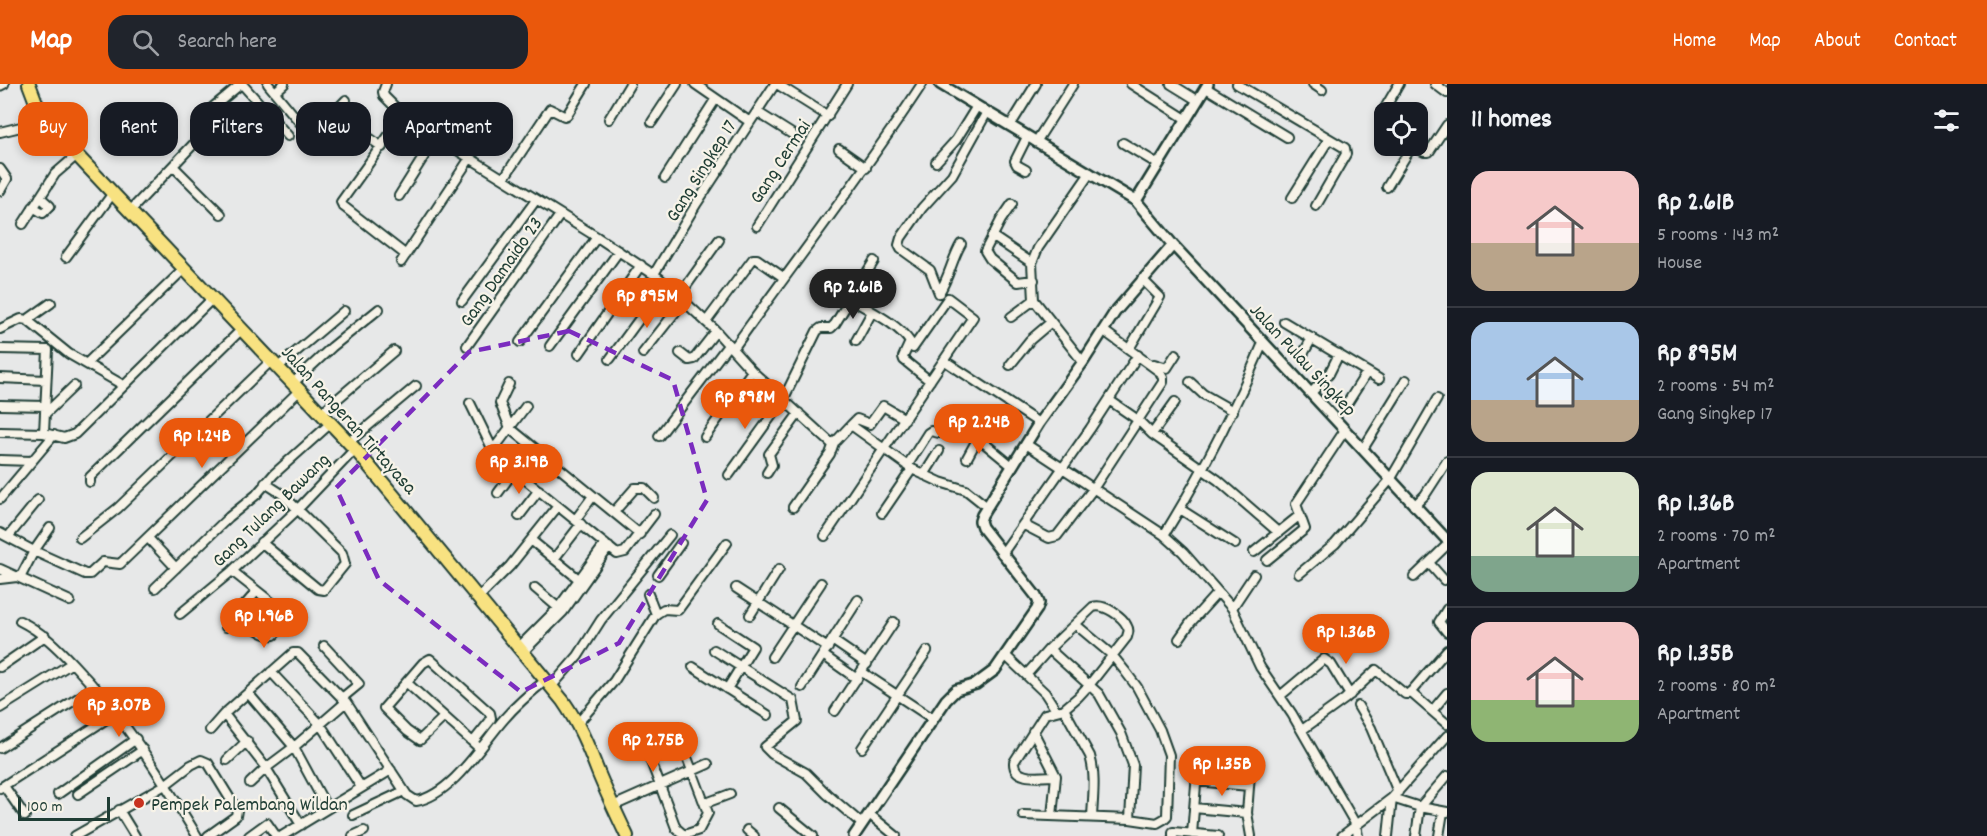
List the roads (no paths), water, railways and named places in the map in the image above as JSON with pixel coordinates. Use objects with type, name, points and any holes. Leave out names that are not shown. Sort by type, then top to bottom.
[{"type":"main road","name":"Jalan Pangeran Tirtayasa","points":[[29,84],[36,102]]},
{"type":"main road","name":"Jalan Pangeran Tirtayasa","points":[[78,156],[352,445],[548,683],[578,723],[627,836]]},
{"type":"street","points":[[130,211],[205,132],[201,117],[241,84],[288,136]]},
{"type":"street","points":[[268,84],[311,136],[346,100]]},
{"type":"street","points":[[275,92],[284,84]]},
{"type":"street","points":[[386,84],[384,96],[391,102]]},
{"type":"street","points":[[504,178],[550,108],[564,116],[567,115],[586,84]]},
{"type":"street","points":[[609,119],[630,84]]},
{"type":"street","points":[[652,122],[677,84]]},
{"type":"street","points":[[694,84],[750,122]]},
{"type":"street","points":[[776,84],[828,116]]},
{"type":"street","name":"Gang Singkep 17","points":[[654,274],[697,203],[776,84]]},
{"type":"street","name":"Gang Cermai","points":[[757,226],[847,84]]},
{"type":"street","points":[[658,436],[731,346],[866,168],[922,84]]},
{"type":"street","name":"Jalan Pulau Singkep","points":[[940,84],[1136,201],[1173,245],[1447,540]]},
{"type":"street","points":[[1010,126],[1036,84]]},
{"type":"street","points":[[1036,142],[1073,84]]},
{"type":"street","points":[[1131,84],[1186,119]]},
{"type":"street","points":[[1171,84],[1197,100]]},
{"type":"street","points":[[1237,84],[1345,147],[1346,154],[1316,206]]},
{"type":"street","points":[[1313,84],[1322,90]]},
{"type":"street","points":[[1388,102],[1399,84]]},
{"type":"street","points":[[1435,84],[1447,93]]},
{"type":"street","points":[[1136,201],[1207,86],[1287,137]]},
{"type":"street","points":[[665,178],[716,100]]},
{"type":"street","points":[[936,162],[956,140],[977,106]]},
{"type":"street","points":[[758,112],[792,134]]},
{"type":"street","points":[[825,536],[973,319],[939,293],[933,274],[900,249],[900,241],[922,208],[952,175],[987,112]]},
{"type":"street","points":[[1428,152],[1447,125]]},
{"type":"street","points":[[0,132],[18,128]]},
{"type":"street","points":[[1026,171],[1015,161],[1027,137]]},
{"type":"street","points":[[371,139],[382,147],[341,202],[404,258],[470,158]]},
{"type":"street","points":[[1292,198],[1329,139]]},
{"type":"street","points":[[1123,142],[1158,164]]},
{"type":"street","points":[[839,149],[866,168]]},
{"type":"street","points":[[23,224],[55,174],[76,156]]},
{"type":"street","points":[[399,196],[424,156]]},
{"type":"street","points":[[467,156],[654,274],[716,331],[752,371],[831,442],[834,449]]},
{"type":"street","points":[[1387,187],[1406,156]]},
{"type":"street","points":[[173,166],[221,214]]},
{"type":"street","points":[[0,169],[7,179],[0,190]]},
{"type":"street","points":[[1083,362],[1034,300],[1032,263],[1038,248],[1090,173]]},
{"type":"street","points":[[66,257],[113,193]]},
{"type":"street","points":[[33,207],[43,213],[50,206],[40,197]]},
{"type":"street","points":[[462,301],[536,200]]},
{"type":"street","points":[[1012,204],[985,249],[990,258],[1018,282],[1034,280]]},
{"type":"street","name":"Gang Damaido 23","points":[[467,346],[560,215]]},
{"type":"street","points":[[992,236],[1032,263]]},
{"type":"street","points":[[520,342],[597,237]]},
{"type":"street","points":[[643,353],[719,240]]},
{"type":"street","points":[[939,293],[961,244]]},
{"type":"street","points":[[854,836],[951,694],[989,676],[1033,617],[1039,603],[982,527],[980,521],[986,506],[1039,423],[1083,362],[1115,312],[1173,245]]},
{"type":"street","points":[[550,346],[619,251]]},
{"type":"street","points":[[706,322],[753,259],[758,259],[783,278]]},
{"type":"street","points":[[729,475],[783,400],[817,331],[821,328],[833,327],[874,261]]},
{"type":"street","points":[[579,354],[640,265]]},
{"type":"street","points":[[87,363],[184,268]]},
{"type":"street","points":[[1129,349],[1160,297],[1142,279]]},
{"type":"street","points":[[610,359],[665,284]]},
{"type":"street","points":[[0,432],[44,433],[64,438],[75,434],[213,298]]},
{"type":"street","points":[[851,298],[907,337],[910,342],[903,357],[904,360],[930,381]]},
{"type":"street","points":[[914,348],[948,298]]},
{"type":"street","points":[[1011,317],[1034,300]]},
{"type":"street","points":[[27,320],[51,303]]},
{"type":"street","points":[[38,500],[4,535],[85,574],[90,574],[103,562],[120,564],[297,386],[332,347],[379,309]]},
{"type":"street","points":[[80,538],[118,508],[275,363],[344,311]]},
{"type":"street","points":[[856,341],[872,312]]},
{"type":"street","points":[[0,329],[21,319],[27,320],[69,354],[123,385]]},
{"type":"street","points":[[1284,322],[1379,379]]},
{"type":"street","points":[[1010,365],[1030,340],[1050,323]]},
{"type":"street","points":[[90,482],[90,477],[242,329]]},
{"type":"street","points":[[680,353],[689,360],[694,359],[716,331]]},
{"type":"street","points":[[1024,525],[1054,539],[1093,489],[1163,380],[1160,372],[1104,331]]},
{"type":"street","points":[[1303,354],[1312,338]]},
{"type":"street","points":[[1164,535],[1203,470],[1233,411],[1263,343]]},
{"type":"street","points":[[0,349],[48,350],[44,433]]},
{"type":"street","points":[[322,412],[394,351]]},
{"type":"street","points":[[1141,357],[1165,368],[1170,365],[1176,354]]},
{"type":"street","points":[[1311,393],[1329,374],[1339,354]]},
{"type":"street","points":[[1002,554],[1141,357]]},
{"type":"street","points":[[945,361],[1039,423]]},
{"type":"street","points":[[705,437],[752,371]]},
{"type":"street","points":[[1348,402],[1367,372]]},
{"type":"street","points":[[0,378],[46,380]]},
{"type":"street","points":[[1363,449],[1406,380]]},
{"type":"street","points":[[1190,382],[1203,394],[1233,411]]},
{"type":"street","points":[[509,384],[500,403],[510,428],[640,534]]},
{"type":"street","points":[[0,405],[46,410],[74,386]]},
{"type":"street","name":"Gang Tulang Bawang","points":[[180,614],[232,571],[297,510],[352,445],[416,386]]},
{"type":"street","points":[[1299,573],[1335,544],[1390,480],[1437,399]]},
{"type":"street","points":[[1109,400],[1203,470],[1278,532]]},
{"type":"street","points":[[1152,434],[1175,402]]},
{"type":"street","points":[[470,403],[493,450],[514,471],[617,554],[625,552],[654,514]]},
{"type":"street","points":[[493,450],[526,406]]},
{"type":"street","points":[[793,507],[857,419],[870,424],[883,406],[905,419]]},
{"type":"street","points":[[767,473],[772,465],[769,454],[799,413]]},
{"type":"street","points":[[155,588],[331,423]]},
{"type":"street","points":[[968,424],[978,438],[1012,466]]},
{"type":"street","points":[[851,425],[910,467],[924,475],[966,490],[986,506]]},
{"type":"street","points":[[1267,560],[1304,531],[1305,526],[1296,503],[1345,430]]},
{"type":"street","points":[[882,513],[928,433],[939,433]]},
{"type":"street","points":[[0,499],[4,489],[54,435]]},
{"type":"street","points":[[967,458],[978,438]]},
{"type":"street","points":[[1026,444],[1164,535],[1183,552],[1232,608],[1260,667],[1302,730],[1356,825],[1358,836]]},
{"type":"street","points":[[924,475],[939,451]]},
{"type":"street","points":[[0,460],[32,461]]},
{"type":"street","points":[[1414,506],[1425,495],[1447,461]]},
{"type":"street","points":[[498,493],[514,471]]},
{"type":"street","points":[[261,542],[318,590],[324,590],[345,564],[345,556],[282,494],[265,483]]},
{"type":"street","points":[[614,512],[634,488],[644,488],[654,498]]},
{"type":"street","points":[[519,516],[539,490]]},
{"type":"street","points":[[554,559],[593,496]]},
{"type":"street","points":[[478,598],[510,566],[558,506]]},
{"type":"street","points":[[1180,508],[1235,544]]},
{"type":"street","points":[[1254,552],[1300,515]]},
{"type":"street","points":[[19,577],[50,528]]},
{"type":"street","points":[[210,730],[224,714],[293,652],[298,653],[344,700],[410,798],[417,801],[434,794],[454,779],[519,703],[548,683],[578,656],[601,620],[670,535]]},
{"type":"street","points":[[148,538],[176,568]]},
{"type":"street","points":[[531,540],[581,581]]},
{"type":"street","points":[[658,575],[681,543]]},
{"type":"street","points":[[578,723],[614,681],[657,614],[664,609],[678,610],[727,543]]},
{"type":"street","points":[[521,650],[560,610],[607,545]]},
{"type":"street","points":[[1414,577],[1447,545]]},
{"type":"street","points":[[655,555],[667,563]]},
{"type":"street","points":[[1429,563],[1444,580]]},
{"type":"street","points":[[0,569],[70,601]]},
{"type":"street","points":[[750,615],[779,569]]},
{"type":"street","points":[[232,571],[290,617],[274,635],[266,636],[257,630],[240,611]]},
{"type":"street","points":[[1232,608],[1254,575]]},
{"type":"street","points":[[0,579],[19,577]]},
{"type":"street","points":[[772,657],[821,583]]},
{"type":"street","points":[[535,588],[560,610]]},
{"type":"street","points":[[736,588],[828,648],[867,664]]},
{"type":"street","points":[[226,627],[257,591]]},
{"type":"street","points":[[1179,639],[1218,592]]},
{"type":"street","points":[[648,594],[657,614]]},
{"type":"street","points":[[802,687],[858,600]]},
{"type":"street","points":[[1026,675],[1093,606],[1099,604],[1105,606],[1127,625],[1129,630],[1127,637],[1090,684],[1060,710],[1045,714],[1018,754],[1014,768],[1017,772],[1032,777],[1056,776]]},
{"type":"street","points":[[1447,609],[1438,622],[1447,632]]},
{"type":"street","points":[[20,621],[45,636],[95,687],[136,739],[197,836]]},
{"type":"street","points":[[835,711],[894,622]]},
{"type":"street","points":[[717,624],[753,647],[727,689]]},
{"type":"street","points":[[1023,814],[1130,819],[1157,823],[1164,819],[1167,808],[1169,755],[1160,730],[1137,687],[1112,655],[1075,624]]},
{"type":"street","points":[[0,667],[45,636]]},
{"type":"street","points":[[250,783],[320,724],[359,684],[324,646]]},
{"type":"street","points":[[828,648],[857,679]]},
{"type":"street","points":[[1049,649],[1090,684],[1113,717],[1132,760],[1130,819]]},
{"type":"street","points":[[714,650],[793,700],[798,721],[765,747],[772,754],[806,773],[862,824]]},
{"type":"street","points":[[1409,694],[1447,650]]},
{"type":"street","points":[[862,748],[927,651]]},
{"type":"street","points":[[1005,656],[1060,710],[1090,756],[1095,778],[1092,817]]},
{"type":"street","points":[[1280,696],[1324,659],[1331,664],[1350,695]]},
{"type":"street","points":[[444,717],[424,739],[418,740],[384,708],[426,660],[433,661],[490,713],[490,721],[473,742]]},
{"type":"street","points":[[0,708],[72,663]]},
{"type":"street","points":[[693,667],[768,716]]},
{"type":"street","points":[[1302,730],[1350,695],[1376,670],[1447,724]]},
{"type":"street","points":[[271,672],[320,724],[362,787]]},
{"type":"street","points":[[862,672],[933,719]]},
{"type":"street","points":[[407,683],[480,748]]},
{"type":"street","points":[[0,748],[95,687]]},
{"type":"street","points":[[248,693],[294,747],[327,808]]},
{"type":"street","points":[[1432,711],[1447,693]]},
{"type":"street","points":[[1358,706],[1371,728],[1394,796],[1388,836]]},
{"type":"street","points":[[25,816],[2,787],[116,713]]},
{"type":"street","points":[[224,714],[266,768],[301,825]]},
{"type":"street","points":[[638,728],[676,828],[684,835],[699,830],[708,813],[688,760]]},
{"type":"street","points":[[1033,731],[1056,776],[1052,816]]},
{"type":"street","points":[[1342,836],[1394,796],[1447,736]]},
{"type":"street","points":[[58,794],[136,739]]},
{"type":"street","points":[[227,760],[247,741]]},
{"type":"street","points":[[78,794],[143,750]]},
{"type":"street","points":[[1192,834],[1198,760],[1217,757],[1251,760],[1247,813],[1251,836]]},
{"type":"street","points":[[75,836],[165,785],[201,760],[208,763],[237,812],[236,816],[208,836]]},
{"type":"street","points":[[614,806],[708,764]]},
{"type":"street","points":[[282,836],[391,770]]},
{"type":"street","points":[[1416,836],[1420,807],[1447,776]]},
{"type":"street","points":[[1196,781],[1249,786]]},
{"type":"street","points":[[352,815],[404,791]]},
{"type":"street","points":[[706,803],[730,794]]},
{"type":"street","points":[[1394,796],[1420,807],[1445,812],[1439,836]]},
{"type":"street","points":[[779,808],[813,836]]},
{"type":"street","points":[[1194,808],[1247,813]]},
{"type":"street","points":[[119,810],[135,836]]},
{"type":"street","points":[[869,814],[896,836]]},
{"type":"street","points":[[249,836],[267,823],[276,836]]},
{"type":"street","points":[[747,830],[754,836]]},
{"type":"street","points":[[353,836],[364,831]]},
{"type":"street","points":[[1173,836],[1173,832],[1218,836]]},
{"type":"place","name":"Pempek Palembang Wildan","points":[[139,803]]}]
